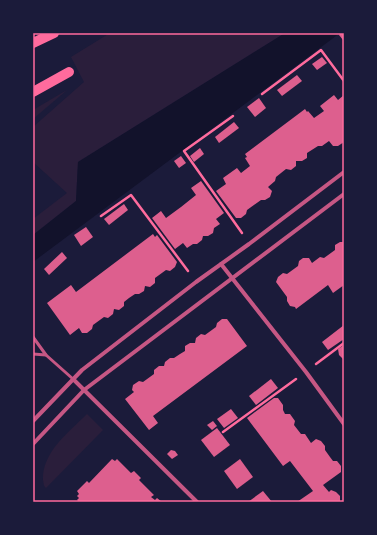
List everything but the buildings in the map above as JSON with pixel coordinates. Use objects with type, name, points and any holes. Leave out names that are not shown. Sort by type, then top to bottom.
[{"type":"main road","points":[[33,43],[54,33]]},
{"type":"main road","points":[[33,92],[69,72]]},
{"type":"street","points":[[33,421],[82,370],[196,282],[250,244],[344,172]]},
{"type":"street","points":[[33,444],[84,390],[344,194]]},
{"type":"street","points":[[222,264],[306,372],[344,424]]},
{"type":"street","points":[[73,379],[197,502]]},
{"type":"lane","points":[[33,337],[46,355],[73,379]]},
{"type":"lane","points":[[33,354],[46,355]]},
{"type":"path","points":[[262,94],[321,50],[344,81]]},
{"type":"path","points":[[233,116],[184,151],[250,244]]},
{"type":"path","points":[[101,216],[131,195],[196,282]]},
{"type":"path","points":[[223,432],[344,343]]},
{"type":"shaded area","points":[[110,33],[285,33],[78,162],[76,201],[33,235],[33,219],[67,193],[33,162],[33,127],[84,82],[71,57]]},
{"type":"shaded area","points":[[285,33],[340,33],[33,262],[33,235],[76,201],[78,162]]},
{"type":"shaded area","points":[[67,90],[33,119],[33,110]]},
{"type":"shaded area","points":[[87,414],[103,430],[46,488],[43,480],[47,460],[58,443]]}]
